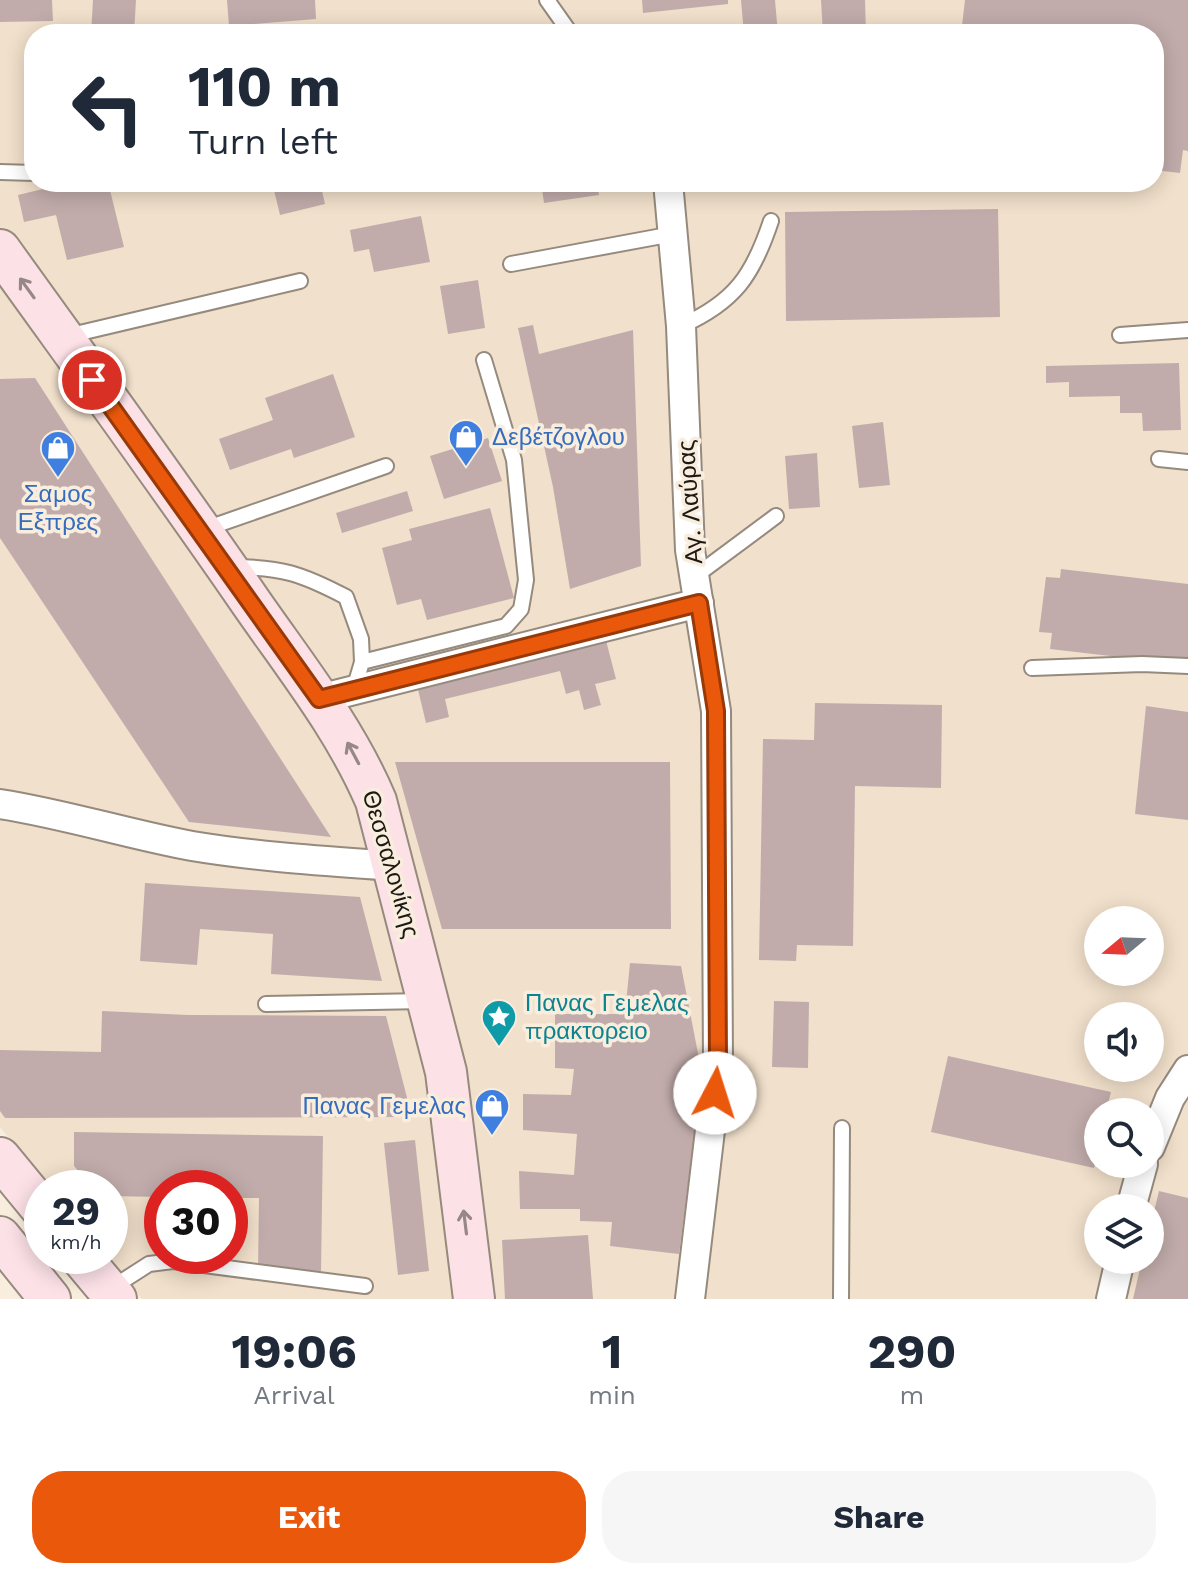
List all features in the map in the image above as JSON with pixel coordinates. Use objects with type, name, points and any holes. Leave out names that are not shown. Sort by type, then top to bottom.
[{"type":"street","name":"Αγ. Λαύρας","points":[[669,192],[681,326],[690,550],[716,711],[718,1063],[690,1299]]},
{"type":"street","name":"Θεσσαλονίκης","points":[[0,250],[227,568],[345,683],[345,737],[376,801],[430,1001],[452,1110],[474,1299]]},
{"type":"street","points":[[345,683],[697,590]]},
{"type":"street","points":[[0,804],[57,813],[121,831],[194,846],[394,866]]},
{"type":"street","points":[[1164,1113],[1188,1070]]},
{"type":"street","points":[[0,1158],[24,1187]]},
{"type":"street","points":[[0,1237],[50,1299]]},
{"type":"street","points":[[92,1274],[107,1296]]},
{"type":"street","points":[[1111,1299],[1117,1274]]},
{"type":"lane","points":[[547,0],[564,24]]},
{"type":"lane","points":[[0,172],[24,173]]},
{"type":"lane","points":[[681,326],[697,319],[742,285],[760,255],[771,221]]},
{"type":"lane","points":[[511,264],[673,234]]},
{"type":"lane","points":[[62,337],[300,281]]},
{"type":"lane","points":[[1120,335],[1188,330]]},
{"type":"lane","points":[[345,683],[506,626],[521,609],[526,580],[514,460],[484,360]]},
{"type":"lane","points":[[1159,459],[1188,462]]},
{"type":"lane","points":[[200,531],[386,466]]},
{"type":"lane","points":[[697,590],[776,516]]},
{"type":"lane","points":[[227,568],[270,567],[311,579],[346,597],[361,639],[345,683]]},
{"type":"lane","points":[[1032,668],[1188,666]]},
{"type":"lane","points":[[266,1004],[430,1001]]},
{"type":"lane","points":[[841,1299],[842,1128]]},
{"type":"lane","points":[[107,1296],[149,1264],[173,1261],[365,1286]]},
{"type":"shaded area","points":[[0,0],[1188,0],[1188,1299],[142,1299],[121,1274],[128,1274],[128,1170],[35,1170],[0,1127]]},
{"type":"building","points":[[0,0],[52,0],[53,21],[0,22]]},
{"type":"building","points":[[93,0],[136,0],[135,24],[92,24]]},
{"type":"building","points":[[227,0],[315,0],[316,19],[229,24]]},
{"type":"building","points":[[642,0],[728,0],[728,4],[643,13]]},
{"type":"building","points":[[741,0],[775,0],[777,24],[743,24]]},
{"type":"building","points":[[821,0],[865,0],[866,24],[822,24]]},
{"type":"building","points":[[965,0],[1188,0],[1188,151],[1183,150],[1180,173],[1164,171],[1164,24],[962,24]]},
{"type":"building","points":[[30,192],[110,192],[124,247],[67,260],[56,215],[24,222],[18,195]]},
{"type":"building","points":[[274,192],[322,192],[325,204],[280,215]]},
{"type":"building","points":[[542,192],[599,192],[599,195],[544,203]]},
{"type":"building","points":[[998,209],[1000,317],[786,321],[785,212]]},
{"type":"building","points":[[421,216],[430,262],[374,272],[369,249],[354,252],[350,230]]},
{"type":"building","points":[[478,280],[485,328],[448,334],[440,286]]},
{"type":"building","points":[[533,325],[539,354],[633,330],[641,566],[570,589],[553,487],[518,328]]},
{"type":"building","points":[[1179,363],[1181,430],[1143,431],[1142,413],[1120,413],[1120,396],[1069,397],[1069,382],[1046,383],[1046,366]]},
{"type":"building","points":[[333,374],[355,437],[294,458],[291,449],[230,470],[219,439],[273,420],[265,398]]},
{"type":"building","points":[[35,378],[331,837],[189,822],[0,538],[0,379]]},
{"type":"building","points":[[883,422],[890,485],[859,488],[852,426]]},
{"type":"building","name":"Δεβέτζογλου","points":[[488,438],[502,481],[444,499],[430,456]]},
{"type":"building","points":[[817,453],[820,507],[789,509],[785,456]]},
{"type":"building","points":[[407,491],[413,511],[342,533],[336,513]]},
{"type":"building","points":[[490,508],[514,598],[427,620],[421,599],[397,605],[382,548],[412,540],[409,529]]},
{"type":"building","points":[[1061,569],[1188,584],[1188,665],[1050,649],[1052,633],[1039,632],[1046,577],[1060,578]]},
{"type":"building","points":[[603,629],[616,679],[595,684],[601,705],[584,710],[579,690],[566,694],[560,671],[445,699],[449,717],[426,723],[415,677]]},
{"type":"building","points":[[815,703],[942,705],[941,788],[855,786],[853,946],[797,945],[796,961],[759,960],[763,739],[814,740]]},
{"type":"building","points":[[1146,706],[1188,712],[1188,820],[1135,814]]},
{"type":"building","points":[[395,762],[670,762],[671,929],[442,929]]},
{"type":"building","points":[[145,883],[360,897],[382,981],[271,974],[273,934],[200,929],[197,965],[140,961]]},
{"type":"building","points":[[630,963],[681,966],[702,1074],[679,1254],[610,1246],[612,1222],[580,1221],[580,1209],[520,1209],[519,1171],[574,1175],[577,1134],[523,1130],[523,1094],[571,1095],[574,1069],[555,1068],[555,1014],[625,1014]]},
{"type":"building","points":[[774,1001],[809,1002],[808,1068],[772,1067]]},
{"type":"building","points":[[102,1011],[188,1015],[386,1016],[412,1117],[5,1118],[0,1111],[0,1050],[101,1052]]},
{"type":"building","points":[[948,1056],[1111,1092],[1110,1098],[1084,1098],[1084,1166],[931,1132]]},
{"type":"building","points":[[74,1132],[323,1136],[321,1271],[258,1270],[259,1198],[248,1198],[248,1170],[144,1170],[144,1197],[128,1196],[128,1170],[77,1170],[74,1166]]},
{"type":"building","points":[[415,1140],[429,1271],[398,1275],[384,1143]]},
{"type":"building","points":[[1159,1191],[1188,1198],[1188,1299],[1133,1299],[1139,1274],[1164,1274],[1164,1194],[1158,1194]]},
{"type":"building","points":[[588,1235],[593,1299],[505,1299],[502,1240]]},
{"type":"place","name":"Δεβέτζογλου","points":[[466,468]]},
{"type":"place","name":"Σαμος Εξπρες","points":[[58,479]]},
{"type":"place","name":"Πανας Γεμελας πρακτορειο","points":[[499,1048]]},
{"type":"place","name":"Πανας Γεμελας","points":[[492,1137]]},
{"type":"route","points":[[92,380],[319,699],[699,603],[716,711],[718,1063],[715,1093]]}]
